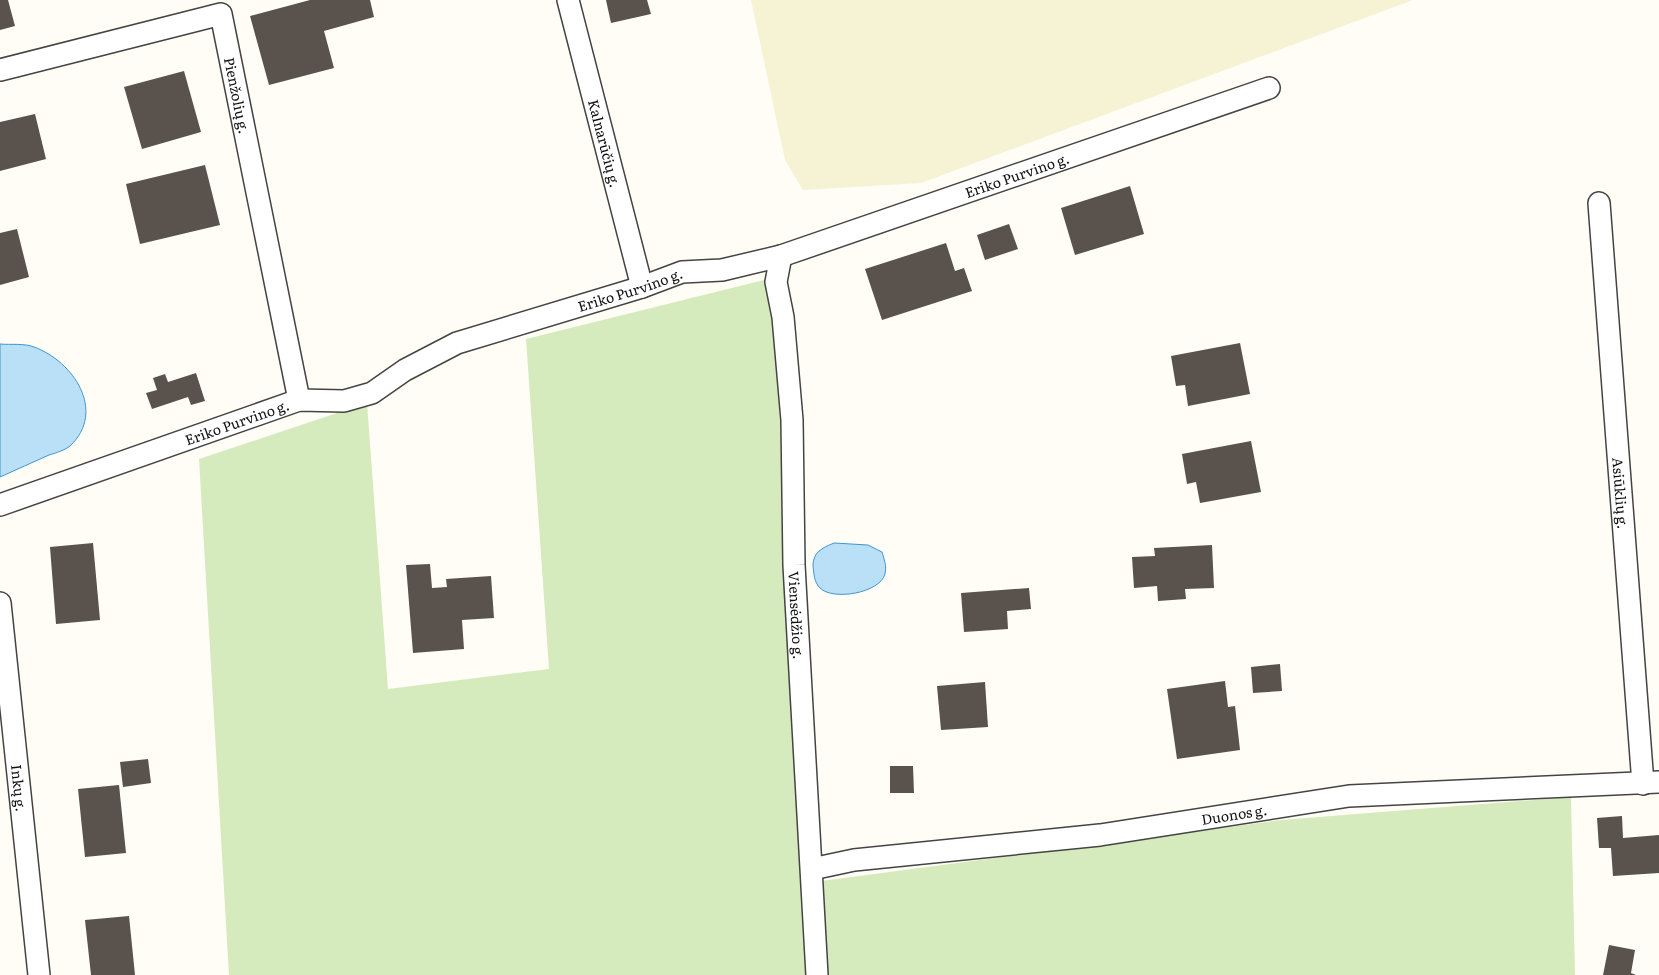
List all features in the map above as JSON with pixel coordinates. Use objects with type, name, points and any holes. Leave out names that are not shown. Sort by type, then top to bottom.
[{"type":"street","name":"Kalnarūčių g.","points":[[568,0],[642,287]]},
{"type":"street","name":"Pienžolių g.","points":[[0,70],[221,14],[299,400]]},
{"type":"street","name":"Eriko Purvino g.","points":[[0,505],[299,400],[344,401],[372,393],[406,370],[456,343],[642,287],[682,272],[722,270],[781,256],[1269,88]]},
{"type":"street","name":"Asiūklių g.","points":[[1599,203],[1651,783]]},
{"type":"street","name":"Viensėdžio g.","points":[[781,256],[776,282],[783,317],[792,420],[794,565],[817,975]]},
{"type":"street","name":"Inkų g.","points":[[0,602],[39,975]]},
{"type":"street","name":"Duonos g.","points":[[812,869],[854,860],[1100,834],[1349,796],[1651,783]]},
{"type":"shaded area","points":[[751,0],[1413,0],[921,183],[803,190],[785,160]]},
{"type":"green space","points":[[772,278],[806,883],[1281,820],[1571,797],[1575,975],[229,975],[199,459],[367,403],[388,689],[549,669],[526,339]]},
{"type":"water","points":[[0,344],[34,347],[61,363],[72,375],[80,389],[85,403],[85,418],[81,432],[70,446],[0,477]]},
{"type":"water","points":[[834,543],[868,545],[882,552],[886,568],[881,581],[875,586],[856,593],[835,594],[820,588],[814,575],[813,561],[816,554]]},
{"type":"building","points":[[0,0],[8,0],[15,26],[0,30]]},
{"type":"building","points":[[310,0],[370,0],[374,17],[324,31],[334,68],[269,85],[250,16]]},
{"type":"building","points":[[606,0],[647,0],[651,14],[611,23]]},
{"type":"building","points":[[184,71],[201,132],[142,149],[124,87]]},
{"type":"building","points":[[35,114],[46,159],[0,171],[0,122]]},
{"type":"building","points":[[205,165],[220,225],[140,244],[126,184]]},
{"type":"building","points":[[1130,186],[1144,234],[1075,255],[1061,208]]},
{"type":"building","points":[[1009,224],[1018,249],[985,260],[977,235]]},
{"type":"building","points":[[17,229],[29,277],[0,285],[0,233]]},
{"type":"building","points":[[946,243],[955,271],[964,268],[972,291],[882,320],[865,269]]},
{"type":"building","points":[[1240,343],[1250,394],[1188,406],[1185,385],[1176,386],[1171,356]]},
{"type":"building","points":[[196,373],[205,401],[191,405],[188,397],[152,409],[146,393],[157,390],[153,378],[165,374],[168,382]]},
{"type":"building","points":[[1251,441],[1261,492],[1200,503],[1196,482],[1187,484],[1182,454]]},
{"type":"building","points":[[93,543],[100,620],[56,624],[50,547]]},
{"type":"building","points":[[1212,545],[1214,588],[1185,589],[1186,599],[1158,601],[1157,586],[1134,588],[1132,557],[1155,556],[1154,548]]},
{"type":"building","points":[[430,564],[432,588],[447,587],[446,579],[491,576],[494,618],[462,620],[464,649],[413,653],[406,565]]},
{"type":"building","points":[[1029,588],[1031,609],[1007,611],[1008,629],[964,632],[961,593]]},
{"type":"building","points":[[1280,664],[1282,691],[1253,693],[1251,667]]},
{"type":"building","points":[[1225,681],[1228,707],[1235,706],[1240,750],[1177,759],[1167,689]]},
{"type":"building","points":[[985,682],[988,727],[941,730],[937,686]]},
{"type":"building","points":[[148,759],[151,783],[123,787],[120,762]]},
{"type":"building","points":[[890,766],[913,766],[914,793],[890,793]]},
{"type":"building","points":[[119,785],[126,853],[85,857],[78,789]]},
{"type":"building","points":[[1622,816],[1623,838],[1659,835],[1659,873],[1613,876],[1611,848],[1599,848],[1597,818]]},
{"type":"building","points":[[129,916],[135,975],[91,975],[85,920]]},
{"type":"building","points":[[1609,945],[1635,950],[1631,973],[1636,975],[1603,975]]}]
